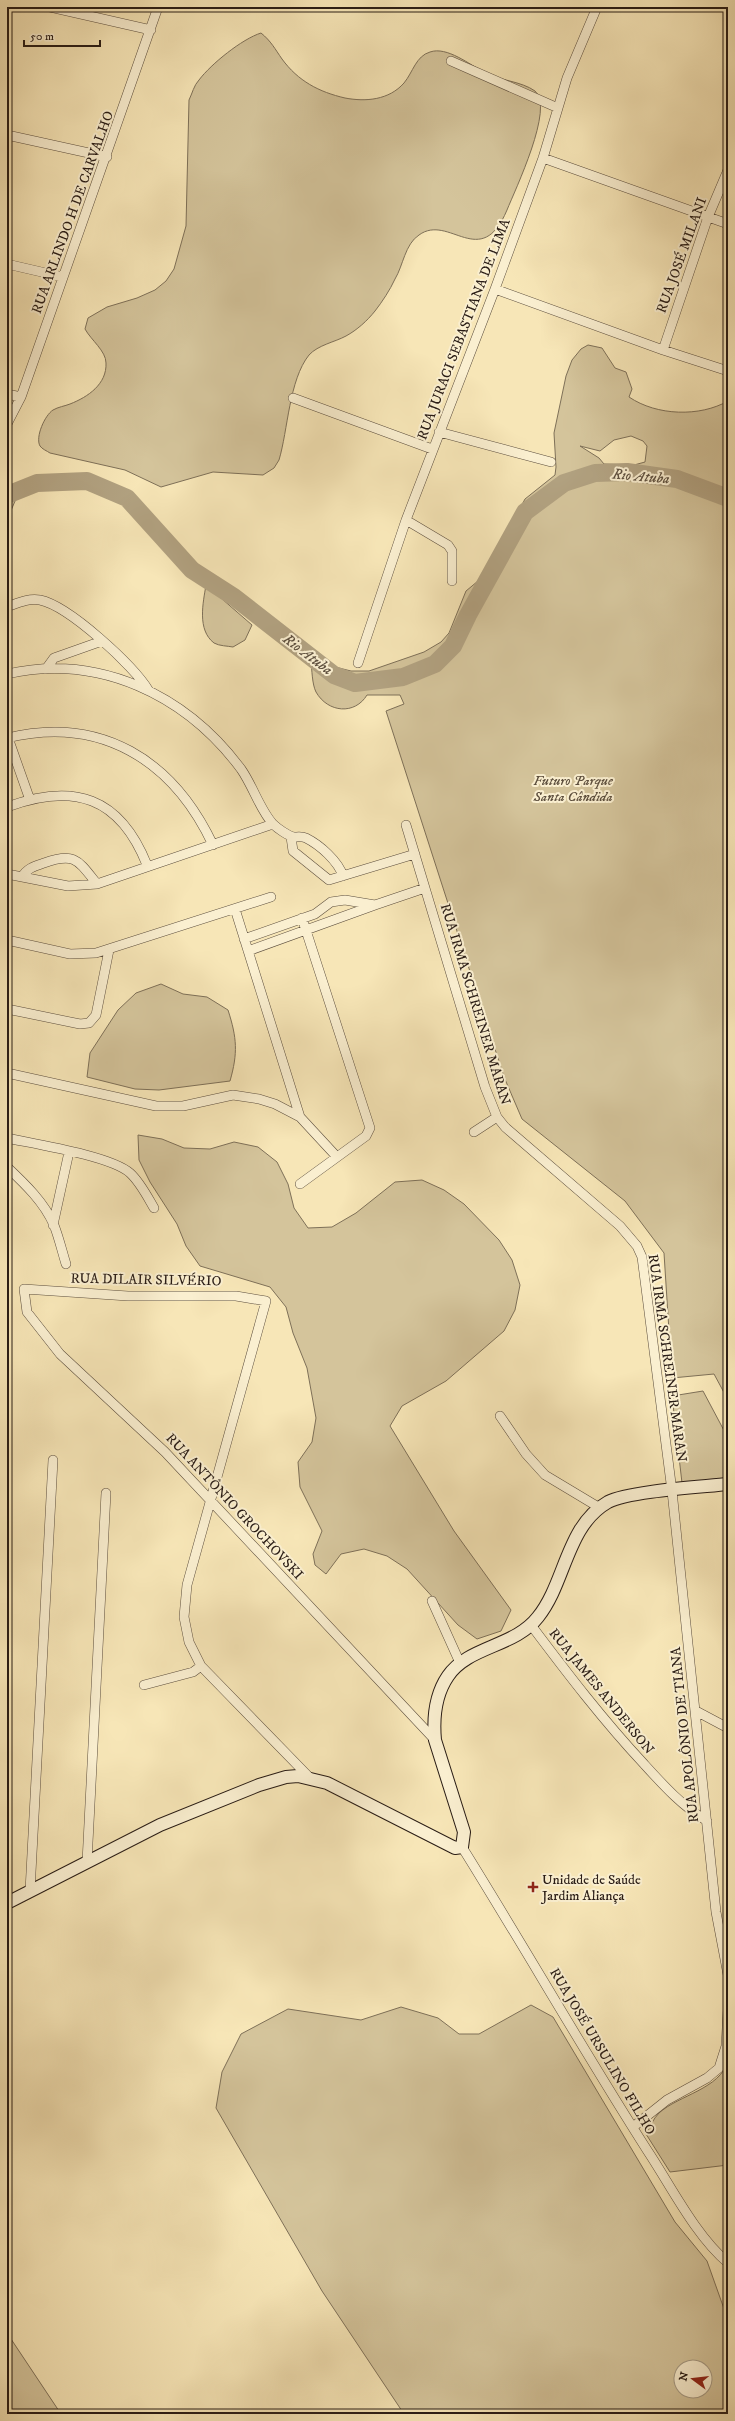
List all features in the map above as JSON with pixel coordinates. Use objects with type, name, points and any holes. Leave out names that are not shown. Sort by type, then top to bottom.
[{"type":"street","points":[[50,7],[151,30]]},
{"type":"street","name":"RUA ARLINDO H DE CARVALHO","points":[[7,424],[21,397],[107,157],[158,7]]},
{"type":"street","name":"RUA JURACI SEBASTIANA DE LIMA","points":[[358,663],[406,520],[432,449],[495,289],[543,158],[567,78],[596,7]]},
{"type":"street","points":[[451,61],[558,108]]},
{"type":"street","points":[[7,135],[107,157]]},
{"type":"street","points":[[543,158],[728,224]]},
{"type":"street","name":"RUA JOSÉ MILANI","points":[[663,350],[708,217],[728,170]]},
{"type":"street","points":[[7,264],[63,277]]},
{"type":"street","points":[[495,289],[663,350],[728,371]]},
{"type":"street","points":[[7,394],[21,397]]},
{"type":"street","points":[[293,398],[432,449]]},
{"type":"street","points":[[439,432],[551,462]]},
{"type":"street","points":[[406,520],[448,545],[452,551],[452,581]]},
{"type":"street","points":[[7,607],[25,600],[48,602],[56,606],[102,641],[130,665],[150,691]]},
{"type":"street","points":[[46,670],[54,658],[102,641]]},
{"type":"street","points":[[7,674],[46,670],[82,670],[107,674],[150,691],[185,713],[216,740],[242,770],[274,824],[291,837],[304,837],[340,865],[344,876]]},
{"type":"street","points":[[30,800],[7,737],[41,732],[75,732],[92,735],[121,746],[148,763],[172,784],[200,819],[213,845]]},
{"type":"street","points":[[7,807],[30,800],[63,795],[83,798],[101,806],[126,825],[138,843],[147,865]]},
{"type":"street","points":[[7,874],[68,886],[97,884],[147,865],[213,845],[274,824]]},
{"type":"street","name":"RUA IRMA SCHREINER MARAN","points":[[406,825],[485,1087],[497,1117],[523,1144],[620,1226],[637,1246],[644,1268],[672,1491]]},
{"type":"street","points":[[291,837],[293,851],[329,880],[415,854]]},
{"type":"street","points":[[22,877],[31,867],[66,857],[80,863],[97,884]]},
{"type":"street","points":[[248,951],[425,888]]},
{"type":"street","points":[[7,940],[70,954],[83,954],[109,950],[271,897]]},
{"type":"street","points":[[244,938],[315,914],[331,902],[338,901],[375,905]]},
{"type":"street","points":[[338,901],[343,908],[342,918]]},
{"type":"street","points":[[235,909],[300,1117]]},
{"type":"street","points":[[300,1184],[366,1136],[369,1132],[370,1123],[302,918]]},
{"type":"street","points":[[7,1009],[80,1024],[89,1023],[96,1014],[109,950]]},
{"type":"street","points":[[7,1073],[156,1106],[184,1106],[223,1096],[243,1096],[275,1104],[300,1117],[337,1157]]},
{"type":"street","points":[[474,1132],[497,1117]]},
{"type":"street","points":[[7,1138],[98,1158],[122,1167],[136,1180],[154,1208]]},
{"type":"street","points":[[54,1225],[69,1152]]},
{"type":"street","points":[[7,1167],[36,1196],[54,1225],[66,1264]]},
{"type":"street","name":"RUA DILAIR SILVÉRIO","points":[[24,1289],[128,1296],[236,1296],[266,1300],[210,1500]]},
{"type":"street","name":"RUA ANTÔNIO GROCHOVSKI","points":[[24,1289],[27,1312],[50,1342],[76,1370],[165,1452],[435,1740]]},
{"type":"street","points":[[500,1416],[526,1454],[545,1475],[600,1508]]},
{"type":"street","points":[[30,1891],[53,1460]]},
{"type":"street","points":[[7,1903],[160,1825],[258,1785],[286,1777],[309,1777],[344,1790],[455,1848],[462,1847],[464,1832],[435,1740],[434,1726],[437,1699],[447,1677],[460,1663],[510,1639],[531,1625],[548,1601],[577,1536],[590,1517],[600,1508],[620,1498],[728,1484]]},
{"type":"street","name":"RUA APOLÔNIO DE TIANA","points":[[672,1491],[717,1918],[727,1962],[728,1975]]},
{"type":"street","points":[[87,1862],[106,1494]]},
{"type":"street","points":[[210,1500],[184,1602],[186,1629],[195,1656],[201,1666],[309,1777]]},
{"type":"street","points":[[432,1601],[460,1663]]},
{"type":"street","name":"RUA JAMES ANDERSON","points":[[531,1625],[578,1688],[634,1753],[682,1804],[707,1821]]},
{"type":"street","points":[[144,1685],[193,1672],[201,1666]]},
{"type":"street","points":[[696,1711],[728,1728]]},
{"type":"street","name":"RUA JOSÉ URSULINO FILHO","points":[[462,1847],[633,2127],[712,2247],[728,2263]]},
{"type":"street","points":[[633,2127],[661,2104],[707,2078],[719,2068],[726,2046],[728,2010]]},
{"type":"green space","points":[[261,33],[295,74],[318,89],[335,96],[361,100],[377,98],[391,93],[404,83],[421,57],[430,52],[437,51],[451,54],[490,75],[523,85],[535,91],[540,100],[540,114],[537,130],[525,168],[507,210],[497,228],[486,237],[476,239],[464,238],[442,231],[430,230],[414,239],[407,249],[398,274],[391,287],[372,315],[350,334],[322,346],[313,352],[302,365],[293,391],[279,460],[274,468],[263,475],[213,472],[161,487],[125,470],[50,453],[40,446],[39,442],[40,432],[47,416],[53,410],[77,401],[90,393],[100,383],[105,371],[106,363],[104,354],[85,329],[88,318],[107,307],[137,298],[155,290],[166,281],[174,269],[186,226],[189,100],[194,87],[204,74],[227,53],[253,36]]},
{"type":"green space","name":"Futuro Parque Santa Cândida","points":[[588,345],[602,348],[615,368],[626,372],[632,389],[629,397],[652,408],[665,411],[692,412],[705,410],[728,401],[728,1400],[714,1374],[672,1378],[664,1253],[625,1201],[522,1119],[504,1077],[386,711],[404,704],[400,695],[367,695],[356,706],[342,709],[327,704],[321,699],[316,692],[313,681],[311,661],[351,671],[369,671],[424,652],[441,642],[449,633],[466,591],[484,576],[525,499],[555,475],[554,433],[566,376],[572,360],[581,349]],"holes":[[[631,436],[643,441],[647,446],[645,462],[634,465],[604,464],[599,458],[580,446],[600,451],[614,440]]]},
{"type":"green space","points":[[18,494],[7,520],[7,497]]},
{"type":"green space","points":[[206,585],[252,625],[245,640],[233,647],[214,643],[205,631],[202,616]]},
{"type":"green space","points":[[161,984],[183,994],[207,997],[228,1010],[235,1037],[235,1054],[230,1081],[159,1090],[135,1089],[87,1077],[90,1053],[118,1010],[136,993]]},
{"type":"green space","points":[[138,1135],[162,1139],[184,1148],[210,1149],[234,1142],[258,1147],[277,1162],[288,1184],[294,1208],[308,1228],[332,1227],[356,1213],[395,1182],[422,1180],[444,1190],[464,1204],[499,1240],[512,1260],[520,1285],[515,1310],[504,1331],[446,1381],[402,1406],[390,1426],[454,1531],[511,1610],[501,1631],[477,1639],[458,1625],[407,1569],[387,1556],[364,1549],[341,1554],[326,1574],[315,1565],[313,1554],[322,1531],[300,1487],[298,1462],[312,1442],[316,1418],[307,1368],[293,1333],[286,1307],[270,1287],[200,1266],[186,1246],[177,1224],[150,1182],[139,1160]]},
{"type":"green space","points":[[703,1391],[728,1438],[728,1478],[682,1483],[672,1396]]},
{"type":"green space","points":[[531,2005],[553,2017],[675,2222],[707,2261],[728,2320],[728,2414],[404,2414],[322,2291],[216,2108],[222,2072],[241,2034],[288,2009],[361,2020],[401,2007],[438,2018],[459,2034],[479,2034]]},
{"type":"green space","points":[[728,2061],[728,2165],[670,2172],[646,2134],[653,2120],[667,2107],[698,2091],[717,2078],[724,2071]]},
{"type":"green space","points":[[7,2333],[61,2414],[7,2414]]},
{"type":"waterway","name":"Rio Atuba","points":[[7,495],[37,483],[87,481],[127,498],[192,570],[234,597],[334,675],[355,683],[403,677],[435,664],[453,646],[468,615],[525,512],[564,483],[595,473],[627,472],[677,479],[728,498]]},
{"type":"place","name":"Unidade de Saúde Jardim Aliança","points":[[533,1887]]}]
